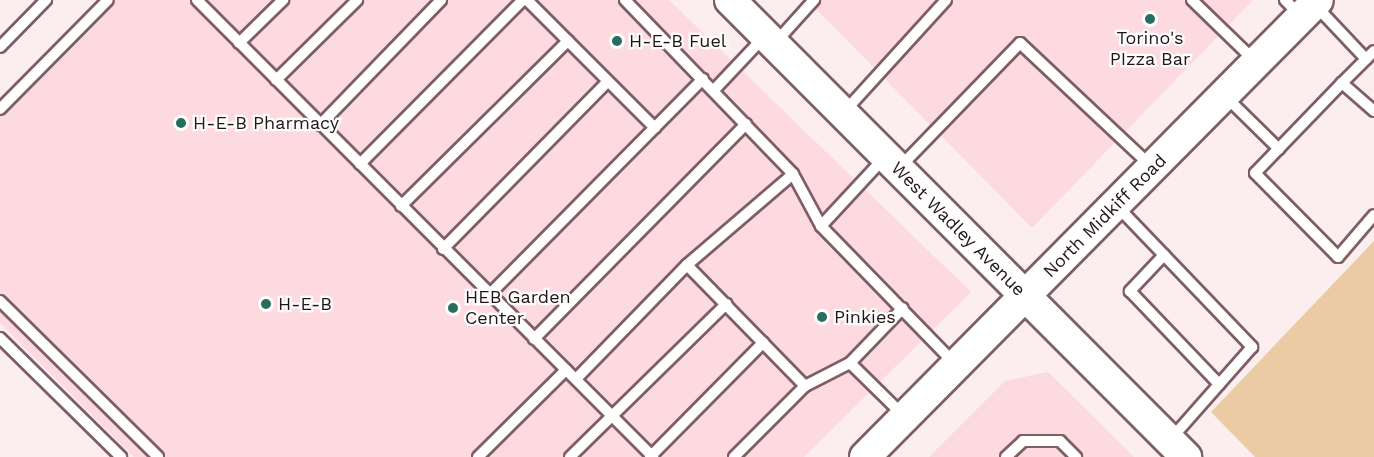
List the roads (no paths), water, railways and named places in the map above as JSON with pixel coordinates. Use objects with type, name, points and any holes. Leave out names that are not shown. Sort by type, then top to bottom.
[{"type":"main road","name":"West Wadley Avenue","points":[[730,0],[1177,449]]},
{"type":"main road","name":"North Midkiff Road","points":[[865,457],[1224,95],[1305,5]]},
{"type":"lane","points":[[0,47],[46,0]]},
{"type":"lane","points":[[0,109],[108,0]]},
{"type":"lane","points":[[196,0],[489,295],[613,415],[651,457],[763,343]]},
{"type":"lane","points":[[239,43],[283,0]]},
{"type":"lane","points":[[276,80],[357,0]]},
{"type":"lane","points":[[320,124],[441,0]]},
{"type":"lane","points":[[360,164],[525,0],[655,128]]},
{"type":"lane","points":[[626,0],[793,174],[821,226],[957,365]]},
{"type":"lane","points":[[714,90],[814,0]]},
{"type":"lane","points":[[842,113],[946,0]]},
{"type":"lane","points":[[1192,0],[1256,61]]},
{"type":"lane","points":[[1305,5],[1370,55],[1255,173],[1338,257],[1374,215]]},
{"type":"lane","points":[[401,206],[568,41]]},
{"type":"lane","points":[[821,226],[1020,43],[1153,167]]},
{"type":"lane","points":[[489,295],[703,79]]},
{"type":"lane","points":[[443,249],[608,81]]},
{"type":"lane","points":[[1342,83],[1374,111]]},
{"type":"lane","points":[[1224,95],[1279,149]]},
{"type":"lane","points":[[534,339],[746,124]]},
{"type":"lane","points":[[576,379],[687,265],[793,174]]},
{"type":"lane","points":[[1115,205],[1252,347],[1220,384],[1177,449]]},
{"type":"lane","points":[[1164,255],[1130,291],[1220,384]]},
{"type":"lane","points":[[687,265],[805,386]]},
{"type":"lane","points":[[0,302],[158,457]]},
{"type":"lane","points":[[570,457],[726,304]]},
{"type":"lane","points":[[734,457],[805,386],[850,363],[903,308]]},
{"type":"lane","points":[[0,338],[121,457]]},
{"type":"lane","points":[[850,363],[905,417]]},
{"type":"lane","points":[[478,457],[566,370]]},
{"type":"lane","points":[[1006,457],[1023,441],[1059,441],[1076,457]]},
{"type":"place","name":"Torino's PIzza Bar","points":[[1150,19]]},
{"type":"place","name":"H-E-B Fuel","points":[[617,41]]},
{"type":"place","name":"H-E-B Pharmacy","points":[[181,123]]},
{"type":"place","name":"H-E-B","points":[[266,304]]},
{"type":"place","name":"HEB Garden Center","points":[[453,308]]},
{"type":"place","name":"Pinkies","points":[[822,317]]}]
